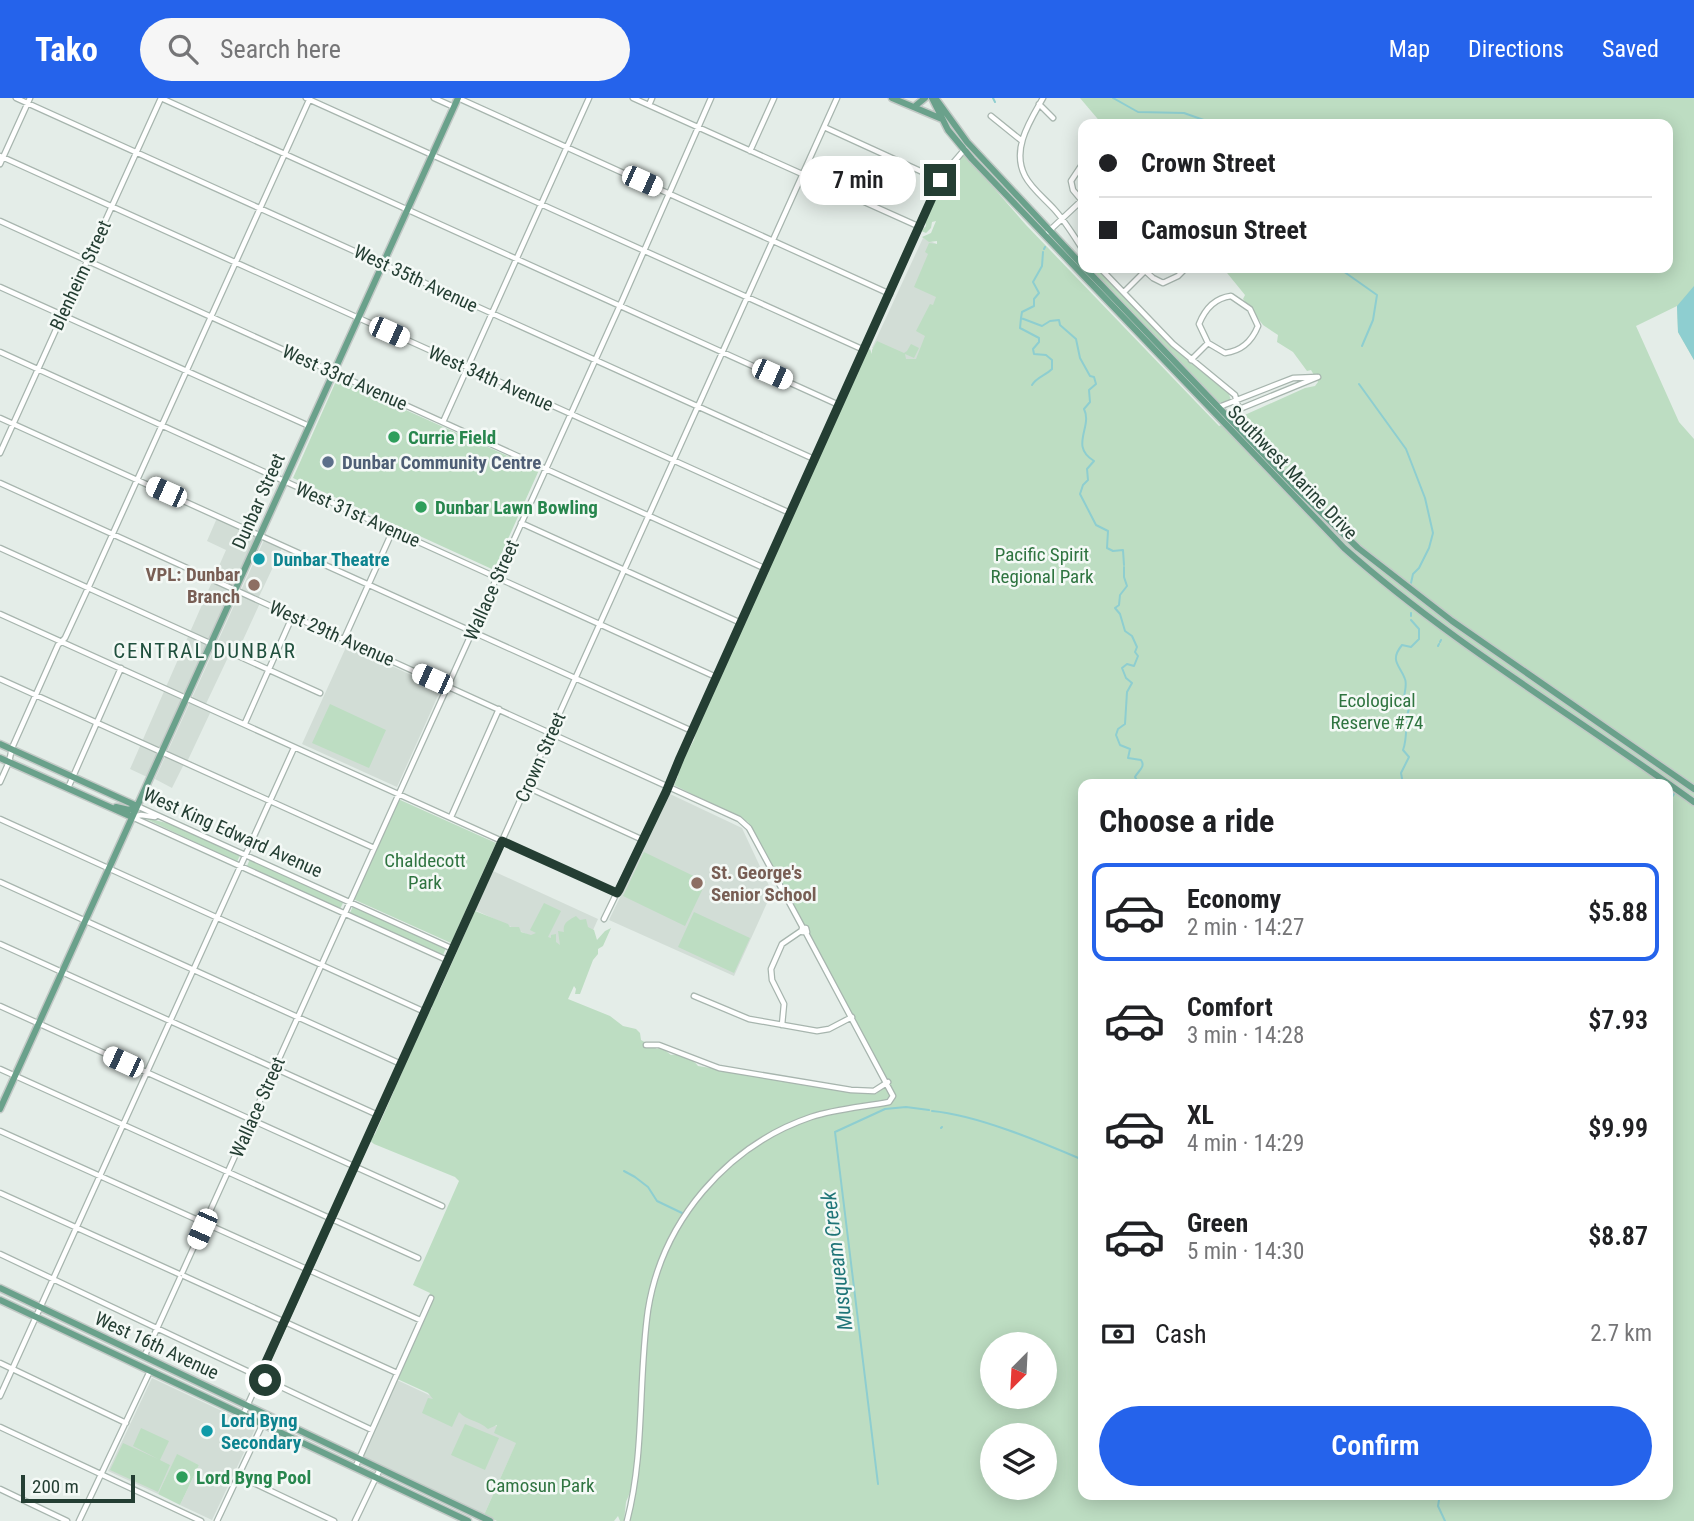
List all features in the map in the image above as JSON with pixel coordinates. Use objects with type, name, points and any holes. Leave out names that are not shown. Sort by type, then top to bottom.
[{"type":"main road","name":"Dunbar Street","points":[[0,1109],[458,98]]},
{"type":"main road","points":[[892,98],[944,120],[951,129]]},
{"type":"main road","points":[[914,107],[925,98]]},
{"type":"main road","name":"Southwest Marine Drive","points":[[933,98],[944,120]]},
{"type":"main road","name":"Southwest Marine Drive","points":[[933,98],[964,150],[1078,266]]},
{"type":"main road","points":[[930,115],[951,129]]},
{"type":"main road","name":"Southwest Marine Drive","points":[[951,129],[967,142],[1047,233],[1078,261]]},
{"type":"main road","name":"Southwest Marine Drive","points":[[1085,273],[1344,548],[1402,598],[1661,779]]},
{"type":"main road","name":"Southwest Marine Drive","points":[[1090,273],[1219,407],[1222,417],[1374,562],[1452,621],[1694,789]]},
{"type":"main road","name":"West King Edward Avenue","points":[[0,744],[138,806]]},
{"type":"main road","name":"West King Edward Avenue","points":[[0,758],[132,817]]},
{"type":"main road","name":"Southwest Marine Drive","points":[[1673,787],[1694,802]]},
{"type":"main road","points":[[111,808],[129,810],[138,806]]},
{"type":"main road","name":"West 16th Avenue","points":[[0,1288],[490,1521]]},
{"type":"main road","name":"West 16th Avenue","points":[[0,1300],[468,1521]]},
{"type":"street","name":"West 35th Avenue","points":[[16,98],[29,100],[136,152],[814,459]]},
{"type":"street","points":[[161,98],[839,405]]},
{"type":"street","name":"Blenheim Street","points":[[0,453],[161,98]]},
{"type":"street","points":[[434,98],[454,107]]},
{"type":"street","points":[[458,98],[890,294]]},
{"type":"street","points":[[443,422],[589,98]]},
{"type":"street","points":[[633,98],[920,228]]},
{"type":"street","points":[[649,105],[652,98]]},
{"type":"street","name":"Wallace Street","points":[[144,1357],[711,98]]},
{"type":"street","points":[[750,151],[774,98]]},
{"type":"street","name":"Crown Street","points":[[243,1415],[837,98]]},
{"type":"street","points":[[1043,98],[1022,141],[1020,158],[1024,175],[1062,219],[1078,243]]},
{"type":"street","points":[[0,782],[11,750],[58,645],[113,534],[308,99],[864,350]]},
{"type":"street","points":[[0,164],[29,100]]},
{"type":"street","points":[[1039,104],[1053,118]]},
{"type":"street","points":[[991,116],[1022,141]]},
{"type":"street","points":[[824,127],[940,180]]},
{"type":"street","points":[[604,919],[669,786],[940,180],[964,150],[967,142]]},
{"type":"street","name":"West 34th Avenue","points":[[1,157],[790,513]]},
{"type":"street","points":[[1078,170],[1071,181],[1078,197]]},
{"type":"street","points":[[1047,233],[1078,205]]},
{"type":"street","name":"West 33rd Avenue","points":[[0,221],[766,569]]},
{"type":"street","points":[[1105,273],[1191,360],[1235,395],[1239,410]]},
{"type":"street","points":[[1124,292],[1140,273]]},
{"type":"street","points":[[1148,273],[1163,283],[1181,273]]},
{"type":"street","points":[[0,287],[309,426]]},
{"type":"street","points":[[1231,296],[1250,309],[1258,326],[1254,336],[1242,348],[1224,354],[1209,343],[1199,324],[1203,313],[1210,306],[1221,297],[1231,296]]},
{"type":"street","points":[[1191,360],[1209,343]]},
{"type":"street","name":"West 31st Avenue","points":[[0,352],[716,677]]},
{"type":"street","points":[[1219,407],[1293,378],[1318,377],[1222,417]]},
{"type":"street","points":[[0,418],[692,731]]},
{"type":"street","name":"West 29th Avenue","points":[[0,483],[669,786],[745,823],[888,1082]]},
{"type":"street","points":[[521,523],[741,623]]},
{"type":"street","points":[[344,639],[393,530]]},
{"type":"street","points":[[0,548],[320,693]]},
{"type":"street","points":[[0,614],[617,893]]},
{"type":"street","points":[[244,724],[293,615]]},
{"type":"street","points":[[68,788],[121,668]]},
{"type":"street","points":[[0,679],[374,848]]},
{"type":"street","points":[[451,817],[499,709]]},
{"type":"street","points":[[0,1396],[294,748]]},
{"type":"street","points":[[527,787],[643,840]]},
{"type":"street","name":"West King Edward Avenue","points":[[138,806],[453,949]]},
{"type":"street","points":[[132,817],[141,815],[168,820]]},
{"type":"street","name":"West King Edward Avenue","points":[[132,817],[447,960]]},
{"type":"street","points":[[0,820],[425,1012]]},
{"type":"street","points":[[0,882],[401,1064]]},
{"type":"street","points":[[782,1025],[784,1004],[772,981],[771,969],[782,944],[803,931]]},
{"type":"street","points":[[0,944],[378,1115]]},
{"type":"street","points":[[694,996],[749,1019],[822,1031],[852,1017]]},
{"type":"street","points":[[0,1006],[442,1206]]},
{"type":"street","points":[[627,1521],[637,1469],[648,1311],[671,1237],[698,1196],[747,1151],[773,1135],[812,1117],[840,1109],[889,1102],[894,1096],[888,1082],[874,1091],[851,1090],[719,1068],[659,1045],[646,1045]]},
{"type":"street","points":[[0,1069],[418,1258]]},
{"type":"street","points":[[0,1130],[420,1320]]},
{"type":"street","points":[[0,1194],[397,1373]]},
{"type":"street","points":[[0,1254],[372,1430]]},
{"type":"street","points":[[355,1468],[431,1298]]},
{"type":"street","points":[[0,1363],[126,1423]]},
{"type":"street","points":[[79,1521],[150,1371]]},
{"type":"street","points":[[217,1521],[267,1415]]},
{"type":"street","points":[[0,1426],[201,1521]]},
{"type":"street","points":[[355,1521],[380,1469]]},
{"type":"street","points":[[239,1476],[334,1521]]},
{"type":"street","points":[[0,1489],[67,1521]]},
{"type":"shaded area","points":[[923,238],[978,262],[928,372],[872,348]]},
{"type":"shaded area","points":[[217,518],[254,535],[255,538],[148,776],[145,776],[130,769],[226,550],[207,541]]},
{"type":"shaded area","points":[[264,540],[282,548],[257,601],[260,603],[237,653],[231,651],[204,708],[211,711],[172,788],[155,779]]},
{"type":"shaded area","points":[[347,645],[441,689],[397,787],[302,744]]},
{"type":"shaded area","name":"St. George's Senior School","points":[[670,794],[742,828],[772,892],[734,976],[609,920]]},
{"type":"shaded area","points":[[493,871],[598,919],[580,959],[475,910]]},
{"type":"shaded area","name":"Lord Byng Secondary","points":[[152,1378],[256,1427],[212,1520],[180,1505],[199,1465],[177,1455],[158,1494],[108,1471]]},
{"type":"shaded area","points":[[397,1380],[519,1437],[484,1515],[364,1458],[364,1452]]},
{"type":"green space","name":"Pacific Spirit Regional Park","points":[[1080,98],[1694,98],[1694,360],[1678,332],[1677,306],[1636,326],[1679,422],[1694,439],[1694,1521],[630,1521],[637,1487],[633,1485],[626,1502],[624,1521],[620,1521],[618,1516],[614,1521],[497,1521],[484,1515],[516,1443],[494,1433],[497,1425],[488,1429],[459,1412],[452,1427],[422,1413],[428,1398],[433,1399],[428,1393],[393,1377],[430,1293],[413,1285],[459,1181],[369,1140],[375,1134],[411,1053],[410,1049],[420,1033],[420,1025],[432,1008],[431,1001],[439,992],[475,911],[510,927],[519,927],[521,932],[531,935],[536,933],[530,930],[544,903],[561,911],[548,937],[556,934],[556,942],[560,945],[558,931],[564,932],[565,924],[576,916],[580,920],[586,919],[597,940],[611,928],[603,946],[598,949],[580,994],[575,994],[574,986],[568,999],[610,1016],[623,1026],[636,1029],[641,1040],[657,1049],[661,1047],[671,1055],[686,1058],[698,1066],[876,1094],[887,1080],[748,822],[674,785],[678,776],[676,773],[694,740],[700,717],[713,687],[722,674],[738,632],[746,622],[763,578],[788,528],[789,519],[865,352],[870,349],[872,354],[877,341],[904,353],[911,344],[919,348],[914,358],[905,354],[906,359],[916,359],[925,336],[916,331],[936,297],[914,287],[928,254],[925,252],[929,243],[937,244],[937,241],[929,242],[922,237],[931,233],[936,221],[932,222],[926,233],[921,231],[926,226],[925,220],[946,174],[962,155],[966,156],[1026,225],[1219,426],[1226,423],[1225,418],[1229,422],[1315,386],[1318,382],[1311,370],[1307,371],[1293,352],[1277,342],[1278,335],[1263,325],[1243,299],[1245,295],[1227,273],[1673,273],[1673,119],[1098,119]]},
{"type":"green space","points":[[1095,273],[1101,273],[1179,353],[1229,394],[1231,401],[1224,404],[1219,402]]},
{"type":"green space","points":[[337,379],[539,470],[494,570],[293,478]]},
{"type":"green space","points":[[330,704],[386,730],[369,768],[312,743]]},
{"type":"green space","name":"Chaldecott Park","points":[[398,799],[496,843],[451,943],[353,899]]},
{"type":"green space","points":[[142,817],[171,824],[240,855],[237,862]]},
{"type":"green space","points":[[644,852],[706,882],[685,926],[623,896]]},
{"type":"green space","points":[[250,859],[344,901],[340,909],[247,866]]},
{"type":"green space","points":[[353,906],[446,948],[443,955],[350,913]]},
{"type":"green space","points":[[694,912],[750,938],[734,973],[678,947]]},
{"type":"green space","points":[[465,1424],[499,1438],[485,1470],[451,1455]]},
{"type":"green space","points":[[141,1428],[169,1441],[160,1460],[170,1465],[158,1492],[110,1470],[123,1443],[158,1459],[133,1446]]},
{"type":"green space","name":"Lord Byng Pool","points":[[177,1454],[199,1465],[180,1505],[158,1494]]},
{"type":"water","points":[[1694,286],[1694,360],[1678,332],[1677,306]]},
{"type":"waterway","name":"Musqueam Creek","points":[[993,98],[995,102]]},
{"type":"waterway","points":[[1113,98],[1138,112],[1184,113],[1201,119]]},
{"type":"waterway","name":"Musqueam Creek","points":[[1043,252],[1042,266],[1033,282],[1039,293],[1034,299],[1034,306],[1022,312],[1021,318],[1042,326],[1059,320],[1060,325],[1076,339],[1080,358],[1090,376],[1094,377],[1096,384],[1089,390],[1090,402],[1084,409],[1086,423],[1082,443],[1083,449],[1094,461],[1087,469],[1088,480],[1080,494],[1096,525],[1108,531],[1107,548],[1113,551],[1123,550],[1124,565]]},
{"type":"waterway","points":[[1346,273],[1377,295],[1373,320],[1362,346]]},
{"type":"waterway","points":[[1021,318],[1020,328],[1039,338],[1033,349],[1034,354],[1046,355],[1052,360],[1052,369],[1032,385]]},
{"type":"waterway","points":[[1359,384],[1406,449],[1425,498],[1433,533],[1429,548],[1413,574],[1411,583]]},
{"type":"waterway","name":"Musqueam Creek","points":[[1124,567],[1127,586],[1115,608],[1120,614],[1125,631],[1132,636],[1138,656],[1134,666],[1127,664],[1122,668],[1126,678],[1132,683],[1127,692],[1125,724],[1118,729],[1116,735],[1120,745],[1130,749],[1128,758],[1142,762],[1136,779]]},
{"type":"waterway","points":[[1402,779],[1401,773],[1409,757],[1403,750],[1412,703],[1404,697],[1406,681],[1396,655],[1402,645],[1411,647],[1419,639],[1419,629],[1411,620]]},
{"type":"waterway","name":"Musqueam Creek","points":[[878,1484],[835,1132],[885,1109],[906,1107],[929,1110]]},
{"type":"waterway","name":"Musqueam Creek","points":[[932,1111],[988,1124],[1078,1158]]},
{"type":"waterway","points":[[624,1171],[648,1187],[657,1201],[682,1213]]},
{"type":"waterway","points":[[1439,1500],[1438,1506],[1445,1521]]},
{"type":"place","name":"Currie Field","points":[[394,437]]},
{"type":"place","name":"Dunbar Community Centre","points":[[328,462]]},
{"type":"place","name":"Dunbar Lawn Bowling","points":[[421,507]]},
{"type":"place","name":"Dunbar Theatre","points":[[259,559]]},
{"type":"place","name":"VPL: Dunbar Branch","points":[[254,585]]},
{"type":"place","name":"St. George's Senior School","points":[[697,883]]},
{"type":"place","name":"Lord Byng Secondary","points":[[207,1431]]},
{"type":"place","name":"Lord Byng Pool","points":[[182,1477]]},
{"type":"district","name":"CENTRAL DUNBAR","points":[[205,651]]},
{"type":"route","points":[[265,1380],[260,1377],[261,1373],[502,841],[617,893],[619,890],[667,790],[940,180]]},
{"type":"park label","name":"Ecological Reserve #74","points":[[1377,711]]},
{"type":"park label","name":"Camosun Park","points":[[540,1485]]}]
